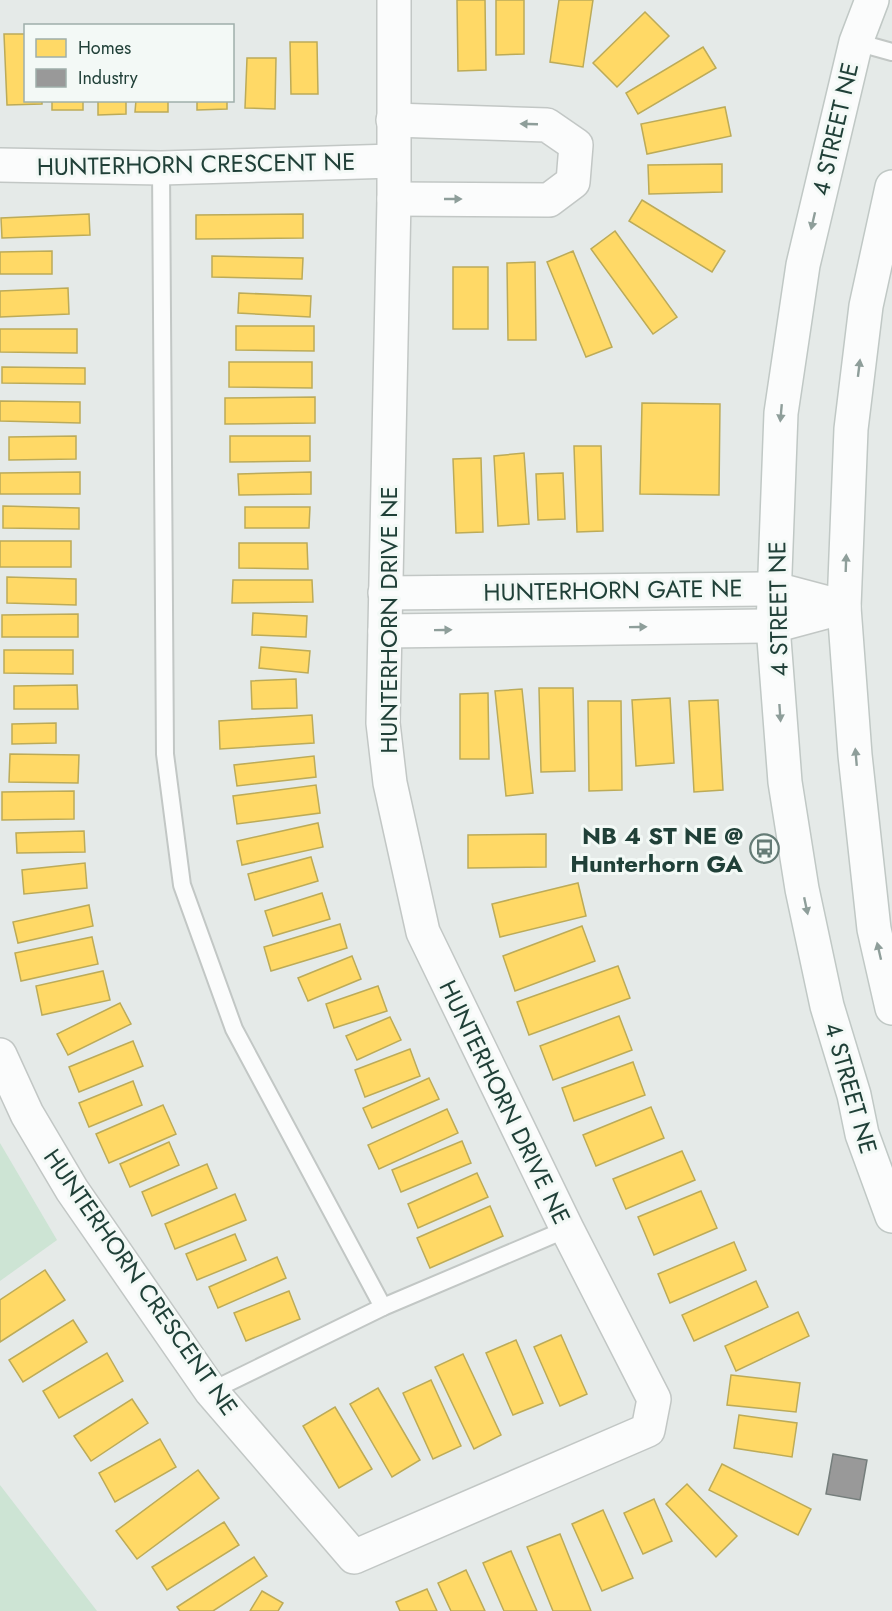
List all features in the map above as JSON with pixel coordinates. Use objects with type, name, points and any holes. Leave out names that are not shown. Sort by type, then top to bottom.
[{"type":"street","name":"HUNTERHORN DRIVE NE","points":[[394,0],[394,199],[383,723],[390,783],[423,932],[567,1229],[654,1399]]},
{"type":"street","name":"4 STREET NE","points":[[872,0],[856,42],[803,265],[781,413],[773,626],[785,782],[802,889],[827,1006],[854,1095],[862,1134],[891,1215]]},
{"type":"street","points":[[393,120],[547,125],[576,145],[573,182],[549,200],[394,199]]},
{"type":"street","name":"HUNTERHORN CRESCENT NE","points":[[0,165],[161,168],[393,161]]},
{"type":"street","points":[[892,187],[866,306],[851,429],[844,607],[855,755],[874,929],[892,1008]]},
{"type":"street","name":"HUNTERHORN GATE NE","points":[[386,593],[774,589],[844,607]]},
{"type":"street","name":"HUNTERHORN GATE NE","points":[[385,631],[773,626],[844,607]]},
{"type":"street","name":"HUNTERHORN CRESCENT NE","points":[[0,1055],[27,1114],[72,1190],[212,1391],[354,1557],[648,1430],[654,1399]]},
{"type":"street","points":[[854,1095],[892,1150]]},
{"type":"lane","points":[[856,42],[892,52]]},
{"type":"lane","points":[[161,168],[165,754],[182,885],[234,1029],[383,1307]]},
{"type":"lane","points":[[212,1391],[383,1307],[567,1229]]},
{"type":"green space","points":[[0,1143],[57,1240],[0,1281]]},
{"type":"green space","points":[[0,1485],[97,1611],[0,1611]]},
{"type":"building: Homes","points":[[457,0],[485,0],[486,70],[458,71]]},
{"type":"building: Homes","points":[[496,0],[524,0],[524,54],[496,55]]},
{"type":"building: Homes","points":[[559,0],[593,0],[583,67],[550,62]]},
{"type":"building: Homes","points":[[645,12],[669,36],[617,87],[593,63]]},
{"type":"building: Homes","points":[[4,34],[24,34],[24,102],[42,102],[42,104],[7,105]]},
{"type":"building: Homes","points":[[290,42],[317,42],[318,94],[291,94]]},
{"type":"building: Homes","points":[[703,47],[716,68],[638,114],[626,93]]},
{"type":"building: Homes","points":[[247,58],[276,58],[275,109],[245,108]]},
{"type":"building: Homes","points":[[52,102],[83,102],[83,110],[52,110]]},
{"type":"building: Homes","points":[[98,102],[126,102],[126,114],[98,115]]},
{"type":"building: Homes","points":[[136,102],[168,102],[168,112],[135,112]]},
{"type":"building: Homes","points":[[197,102],[227,102],[227,109],[197,110]]},
{"type":"building: Homes","points":[[725,107],[731,136],[647,154],[641,124]]},
{"type":"building: Homes","points":[[722,164],[722,192],[649,194],[648,165]]},
{"type":"building: Homes","points":[[642,200],[725,251],[712,272],[629,221]]},
{"type":"building: Homes","points":[[89,214],[90,235],[2,238],[1,218]]},
{"type":"building: Homes","points":[[303,214],[303,238],[196,239],[196,215]]},
{"type":"building: Homes","points":[[615,231],[677,317],[653,334],[591,249]]},
{"type":"building: Homes","points":[[52,251],[52,274],[0,274],[0,252]]},
{"type":"building: Homes","points":[[573,251],[612,347],[586,357],[547,262]]},
{"type":"building: Homes","points":[[212,256],[303,258],[302,279],[212,277]]},
{"type":"building: Homes","points":[[535,262],[536,340],[508,340],[507,263]]},
{"type":"building: Homes","points":[[453,267],[488,267],[488,329],[453,329]]},
{"type":"building: Homes","points":[[68,288],[69,314],[0,317],[0,291]]},
{"type":"building: Homes","points":[[239,293],[311,296],[310,317],[238,313]]},
{"type":"building: Homes","points":[[236,326],[314,326],[314,351],[236,350]]},
{"type":"building: Homes","points":[[0,329],[77,329],[77,353],[0,352]]},
{"type":"building: Homes","points":[[229,362],[312,362],[312,388],[229,387]]},
{"type":"building: Homes","points":[[2,367],[85,368],[85,384],[2,383]]},
{"type":"building: Homes","points":[[315,397],[315,423],[225,424],[225,398]]},
{"type":"building: Homes","points":[[0,401],[80,402],[80,423],[0,421]]},
{"type":"building: Homes","points":[[642,403],[720,404],[719,495],[640,494]]},
{"type":"building: Homes","points":[[76,436],[76,459],[9,460],[9,437]]},
{"type":"building: Homes","points":[[230,436],[310,436],[310,461],[230,462]]},
{"type":"building: Homes","points":[[574,446],[601,446],[603,531],[577,532]]},
{"type":"building: Homes","points":[[524,453],[529,524],[498,526],[494,456]]},
{"type":"building: Homes","points":[[481,458],[483,532],[456,533],[453,459]]},
{"type":"building: Homes","points":[[80,472],[80,494],[0,494],[0,473]]},
{"type":"building: Homes","points":[[311,472],[311,494],[239,495],[238,474]]},
{"type":"building: Homes","points":[[563,473],[565,519],[538,520],[536,474]]},
{"type":"building: Homes","points":[[3,506],[79,508],[79,529],[3,528]]},
{"type":"building: Homes","points":[[245,507],[310,507],[309,528],[245,528]]},
{"type":"building: Homes","points":[[0,541],[71,541],[71,567],[0,567]]},
{"type":"building: Homes","points":[[239,543],[307,543],[308,569],[239,568]]},
{"type":"building: Homes","points":[[7,577],[76,579],[76,605],[7,603]]},
{"type":"building: Homes","points":[[233,580],[312,580],[313,602],[232,603]]},
{"type":"building: Homes","points":[[253,613],[307,616],[306,637],[252,635]]},
{"type":"building: Homes","points":[[78,614],[78,637],[2,637],[2,615]]},
{"type":"building: Homes","points":[[261,647],[310,651],[308,673],[259,668]]},
{"type":"building: Homes","points":[[4,650],[73,650],[73,674],[4,673]]},
{"type":"building: Homes","points":[[296,679],[297,708],[252,709],[251,681]]},
{"type":"building: Homes","points":[[77,685],[78,709],[14,709],[14,686]]},
{"type":"building: Homes","points":[[539,688],[573,688],[575,771],[541,772]]},
{"type":"building: Homes","points":[[522,689],[533,793],[506,796],[495,691]]},
{"type":"building: Homes","points":[[488,693],[489,759],[460,759],[460,694]]},
{"type":"building: Homes","points":[[670,698],[674,763],[636,766],[632,700]]},
{"type":"building: Homes","points":[[718,700],[723,790],[694,792],[689,701]]},
{"type":"building: Homes","points":[[588,701],[621,701],[622,790],[589,791]]},
{"type":"building: Homes","points":[[312,715],[314,743],[220,749],[219,721]]},
{"type":"building: Homes","points":[[56,723],[56,743],[12,744],[12,724]]},
{"type":"building: Homes","points":[[10,754],[79,755],[78,783],[9,782]]},
{"type":"building: Homes","points":[[314,756],[316,777],[237,786],[234,765]]},
{"type":"building: Homes","points":[[316,785],[320,813],[237,824],[233,796]]},
{"type":"building: Homes","points":[[74,791],[74,819],[2,820],[2,792]]},
{"type":"building: Homes","points":[[318,823],[323,847],[242,865],[237,841]]},
{"type":"building: Homes","points":[[84,831],[85,852],[17,853],[16,833]]},
{"type":"building: Homes","points":[[546,834],[546,867],[468,868],[468,835]]},
{"type":"building: Homes","points":[[311,857],[318,881],[255,900],[248,874]]},
{"type":"building: Homes","points":[[85,863],[87,888],[24,894],[22,870]]},
{"type":"building: Homes","points":[[578,883],[586,916],[500,937],[492,904]]},
{"type":"building: Homes","points":[[322,893],[330,919],[273,936],[265,911]]},
{"type":"building: Homes","points":[[89,905],[93,926],[18,943],[13,922]]},
{"type":"building: Homes","points":[[340,924],[347,948],[271,971],[264,947]]},
{"type":"building: Homes","points":[[582,926],[595,961],[515,991],[503,956]]},
{"type":"building: Homes","points":[[92,937],[98,964],[21,981],[15,953]]},
{"type":"building: Homes","points":[[352,956],[361,979],[308,1001],[298,978]]},
{"type":"building: Homes","points":[[618,966],[630,998],[529,1035],[517,1002]]},
{"type":"building: Homes","points":[[103,971],[110,1000],[42,1015],[36,986]]},
{"type":"building: Homes","points":[[378,986],[387,1011],[334,1028],[326,1004]]},
{"type":"building: Homes","points":[[120,1003],[131,1024],[68,1055],[57,1034]]},
{"type":"building: Homes","points":[[619,1016],[632,1050],[553,1080],[540,1046]]},
{"type":"building: Homes","points":[[390,1017],[401,1040],[357,1060],[346,1036]]},
{"type":"building: Homes","points":[[133,1041],[143,1066],[79,1092],[69,1067]]},
{"type":"building: Homes","points":[[410,1049],[420,1076],[365,1097],[355,1070]]},
{"type":"building: Homes","points":[[633,1062],[645,1095],[574,1121],[562,1088]]},
{"type":"building: Homes","points":[[429,1078],[439,1099],[372,1128],[363,1108]]},
{"type":"building: Homes","points":[[133,1081],[142,1105],[89,1127],[79,1103]]},
{"type":"building: Homes","points":[[163,1105],[176,1134],[109,1163],[96,1134]]},
{"type":"building: Homes","points":[[651,1107],[664,1138],[596,1166],[583,1135]]},
{"type":"building: Homes","points":[[447,1109],[458,1133],[379,1169],[368,1145]]},
{"type":"building: Homes","points":[[462,1141],[471,1163],[401,1192],[392,1170]]},
{"type":"building: Homes","points":[[169,1142],[179,1165],[130,1187],[120,1164]]},
{"type":"building: Homes","points":[[682,1151],[695,1180],[626,1209],[613,1179]]},
{"type":"building: Homes","points":[[207,1164],[217,1188],[152,1216],[142,1192]]},
{"type":"building: Homes","points":[[477,1173],[488,1197],[418,1228],[408,1204]]},
{"type":"building: Homes","points":[[701,1191],[717,1228],[654,1255],[638,1217]]},
{"type":"building: Homes","points":[[235,1194],[246,1220],[175,1249],[165,1224]]},
{"type":"building: Homes","points":[[490,1206],[503,1236],[430,1268],[417,1238]]},
{"type":"building: Homes","points":[[235,1234],[246,1260],[197,1280],[186,1254]]},
{"type":"building: Homes","points":[[734,1242],[746,1270],[670,1303],[658,1274]]},
{"type":"building: Homes","points":[[277,1257],[286,1278],[218,1308],[209,1287]]},
{"type":"building: Homes","points":[[45,1270],[65,1300],[0,1342],[0,1300]]},
{"type":"building: Homes","points":[[756,1281],[768,1307],[694,1341],[682,1315]]},
{"type":"building: Homes","points":[[289,1291],[300,1319],[246,1341],[234,1313]]},
{"type":"building: Homes","points":[[798,1312],[809,1336],[736,1371],[725,1346]]},
{"type":"building: Homes","points":[[73,1320],[87,1342],[23,1382],[9,1360]]},
{"type":"building: Homes","points":[[561,1335],[587,1394],[560,1406],[534,1347]]},
{"type":"building: Homes","points":[[516,1340],[543,1403],[513,1415],[486,1353]]},
{"type":"building: Homes","points":[[107,1353],[123,1381],[59,1418],[43,1391]]},
{"type":"building: Homes","points":[[463,1354],[501,1435],[474,1449],[435,1367]]},
{"type":"building: Homes","points":[[731,1375],[800,1383],[796,1412],[727,1405]]},
{"type":"building: Homes","points":[[431,1380],[461,1446],[433,1459],[403,1393]]},
{"type":"building: Homes","points":[[378,1388],[420,1460],[392,1477],[350,1404]]},
{"type":"building: Homes","points":[[132,1399],[148,1423],[91,1461],[74,1436]]},
{"type":"building: Homes","points":[[335,1407],[372,1469],[339,1488],[303,1426]]},
{"type":"building: Homes","points":[[739,1415],[797,1423],[792,1457],[734,1448]]},
{"type":"building: Homes","points":[[160,1439],[176,1467],[115,1502],[99,1473]]},
{"type":"building: Homes","points":[[722,1464],[811,1509],[798,1535],[709,1490]]},
{"type":"building: Homes","points":[[198,1470],[219,1498],[137,1559],[116,1531]]},
{"type":"building: Homes","points":[[687,1484],[737,1536],[716,1557],[666,1504]]},
{"type":"building: Homes","points":[[654,1499],[672,1541],[643,1554],[624,1513]]},
{"type":"building: Homes","points":[[603,1510],[633,1578],[602,1591],[572,1524]]},
{"type":"building: Homes","points":[[224,1522],[239,1545],[167,1590],[152,1567]]},
{"type":"building: Homes","points":[[560,1534],[591,1611],[553,1611],[527,1547]]},
{"type":"building: Homes","points":[[511,1551],[537,1611],[504,1611],[483,1563]]},
{"type":"building: Homes","points":[[254,1557],[267,1576],[213,1611],[180,1611],[177,1607]]},
{"type":"building: Homes","points":[[466,1570],[485,1611],[451,1611],[438,1583]]},
{"type":"building: Homes","points":[[427,1589],[437,1611],[400,1611],[396,1602]]},
{"type":"building: Homes","points":[[262,1591],[283,1603],[278,1611],[250,1611]]},
{"type":"building: Industry","points":[[833,1454],[867,1460],[860,1500],[826,1494]]},
{"type":"place","name":"NB 4 ST NE @ Hunterhorn GA","points":[[764,849]]}]
